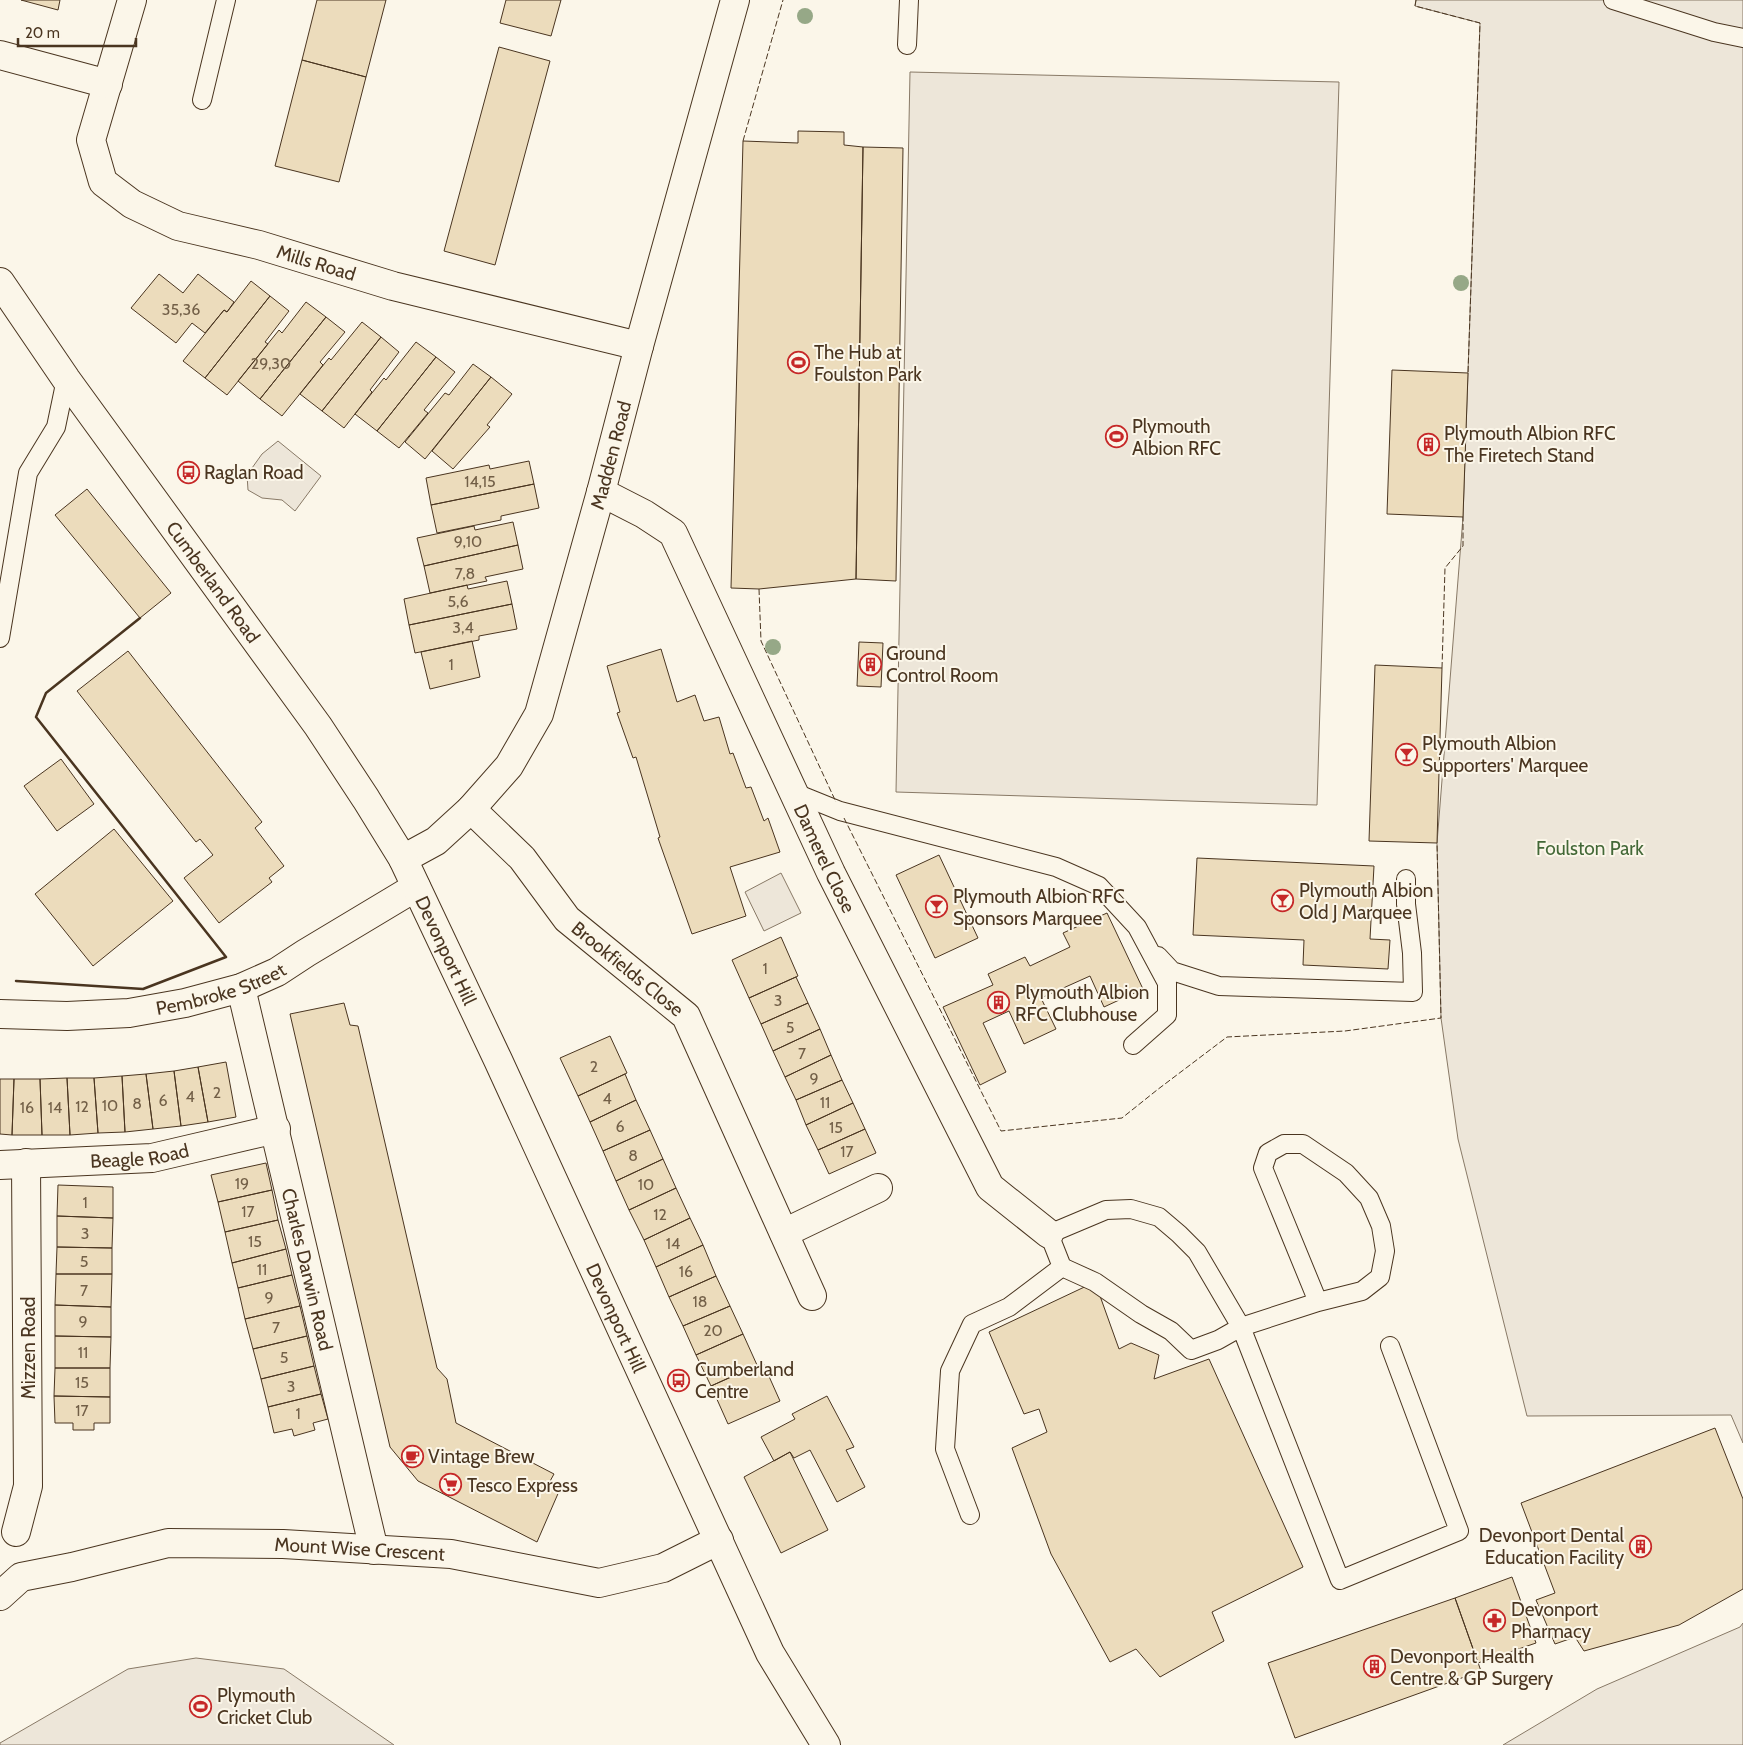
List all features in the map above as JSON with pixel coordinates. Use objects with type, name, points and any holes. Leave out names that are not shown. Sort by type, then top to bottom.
[{"type":"street","name":"Mills Road","points":[[132,0],[92,140],[103,182],[132,204],[178,226],[259,245],[393,286],[639,346]]},
{"type":"street","name":"Madden Road","points":[[403,859],[436,841],[471,810],[509,766],[539,714],[735,0]]},
{"type":"street","points":[[0,55],[108,84]]},
{"type":"street","name":"Cumberland Road","points":[[0,282],[66,379],[318,726],[366,798],[403,859],[416,887]]},
{"type":"street","name":"Damerel Close","points":[[601,492],[644,514],[673,534],[831,872],[990,1187],[1049,1234]]},
{"type":"street","name":"Brookfields Close","points":[[471,810],[522,858],[567,919],[686,1016],[812,1296]]},
{"type":"street","name":"Pembroke Street","points":[[0,1014],[67,1016],[129,1013],[185,1003],[241,988],[277,972],[416,887]]},
{"type":"street","name":"Devonport Hill","points":[[416,887],[498,1060],[770,1653],[826,1745]]},
{"type":"street","name":"Charles Darwin Road","points":[[241,988],[276,1129],[374,1550]]},
{"type":"street","name":"Beagle Road","points":[[13,1164],[152,1158],[276,1129]]},
{"type":"street","name":"Mizzen Road","points":[[13,1164],[28,1486],[16,1532]]},
{"type":"street","points":[[784,1233],[878,1188]]},
{"type":"street","name":"Mount Wise Crescent","points":[[0,1596],[21,1577],[72,1567],[168,1543],[283,1544],[451,1554],[599,1583],[663,1568],[719,1540]]},
{"type":"lane","points":[[202,100],[226,0]]},
{"type":"lane","points":[[907,44],[909,0]]},
{"type":"lane","points":[[1613,0],[1714,32],[1743,38]]},
{"type":"lane","points":[[0,638],[28,473],[56,427],[66,379]]},
{"type":"lane","points":[[794,792],[840,811],[1056,867],[1099,886],[1137,927],[1167,983],[1167,1015],[1133,1045]]},
{"type":"lane","points":[[1146,943],[1172,971],[1219,986],[1413,992],[1412,953],[1406,904],[1406,879]]},
{"type":"lane","points":[[1318,1302],[1262,1168],[1268,1153],[1284,1144],[1303,1144],[1346,1173],[1369,1198],[1381,1226],[1385,1251],[1380,1276],[1362,1291],[1318,1302],[1241,1328],[1218,1340],[1190,1350],[1172,1332],[1095,1282],[1062,1267],[1049,1234],[1106,1210],[1131,1209],[1159,1217],[1197,1252],[1241,1328],[1340,1580],[1459,1531],[1390,1346]]},
{"type":"lane","points":[[970,1515],[945,1449],[950,1371],[972,1324],[1009,1307],[1062,1267]]},
{"type":"green space","name":"Foulston Park","points":[[1416,0],[1743,0],[1743,1443],[1731,1415],[1527,1416],[1458,1139],[1441,1018],[1437,843],[1463,517],[1480,23],[1415,6]]},
{"type":"green space","name":"Plymouth Albion RFC","points":[[910,72],[1339,82],[1317,805],[896,792]]},
{"type":"green space","points":[[278,441],[321,476],[295,511],[282,500],[262,498],[248,490],[247,475],[262,454]]},
{"type":"green space","points":[[781,873],[801,913],[764,931],[745,892]]},
{"type":"green space","points":[[1743,1623],[1743,1745],[1503,1745],[1597,1689],[1740,1627]]},
{"type":"green space","name":"Plymouth Cricket Club","points":[[196,1658],[284,1669],[394,1745],[0,1745],[0,1743],[128,1669]]},
{"type":"building","points":[[21,0],[60,0],[58,10]]},
{"type":"building","points":[[317,0],[386,0],[366,77],[302,60]]},
{"type":"building","points":[[506,0],[561,0],[551,36],[500,23]]},
{"type":"building","points":[[499,47],[550,61],[495,265],[444,251]]},
{"type":"building","points":[[302,60],[366,77],[339,182],[275,166]]},
{"type":"building","name":"The Hub at Foulston Park","points":[[798,131],[844,132],[844,145],[863,147],[856,579],[759,589],[731,588],[743,141],[798,143]]},
{"type":"building","points":[[863,147],[903,148],[896,581],[856,579]]},
{"type":"building","points":[[159,274],[183,293],[198,274],[234,302],[227,312],[224,310],[205,333],[192,323],[176,343],[131,308]]},
{"type":"building","points":[[251,281],[270,296],[205,378],[183,361],[224,310],[227,312]]},
{"type":"building","points":[[270,296],[289,311],[265,342],[268,344],[227,395],[205,378]]},
{"type":"building","points":[[306,302],[326,317],[260,399],[238,381],[279,330],[282,333]]},
{"type":"building","points":[[326,317],[345,332],[320,362],[323,365],[282,416],[260,399]]},
{"type":"building","points":[[362,322],[381,337],[322,411],[300,394],[329,358],[331,360]]},
{"type":"building","points":[[381,337],[399,352],[370,390],[372,392],[344,428],[322,411]]},
{"type":"building","points":[[416,342],[436,357],[377,431],[355,414],[384,378],[386,380]]},
{"type":"building","points":[[436,357],[455,372],[424,410],[428,413],[399,448],[377,431]]},
{"type":"building","points":[[473,364],[491,377],[425,459],[405,442],[445,393],[449,395]]},
{"type":"building","name":"Plymouth Albion RFC The Firetech Stand","points":[[1392,370],[1468,373],[1463,517],[1387,514]]},
{"type":"building","points":[[491,377],[512,394],[487,425],[490,427],[453,469],[432,451]]},
{"type":"building","points":[[529,461],[534,484],[431,505],[426,478],[489,465],[490,469]]},
{"type":"building","points":[[534,484],[539,508],[501,516],[501,520],[437,533],[431,505]]},
{"type":"building","points":[[87,489],[171,593],[140,618],[55,515]]},
{"type":"building","points":[[513,522],[518,545],[424,566],[417,538],[474,526],[475,530]]},
{"type":"building","points":[[518,545],[523,569],[485,577],[487,581],[430,593],[424,566]]},
{"type":"building","points":[[507,581],[512,604],[409,625],[404,599],[467,585],[468,589]]},
{"type":"building","points":[[512,604],[517,629],[479,636],[479,640],[415,653],[409,625]]},
{"type":"building","points":[[472,641],[480,677],[430,689],[421,652]]},
{"type":"building","name":"Ground Control Room","points":[[859,642],[883,643],[881,687],[857,686]]},
{"type":"building","points":[[661,649],[677,702],[695,695],[704,721],[719,717],[730,754],[733,753],[746,788],[751,787],[764,821],[768,818],[780,852],[730,867],[746,916],[692,934],[658,838],[660,837],[636,757],[633,758],[617,713],[620,712],[607,666]]},
{"type":"building","points":[[128,651],[262,822],[255,828],[284,866],[269,878],[272,882],[219,923],[184,878],[213,855],[200,839],[196,842],[77,691]]},
{"type":"building","name":"Plymouth Albion Supporters' Marquee","points":[[1375,665],[1442,668],[1437,843],[1369,841]]},
{"type":"building","points":[[61,759],[94,804],[57,831],[24,786]]},
{"type":"building","points":[[114,829],[173,901],[93,966],[35,894]]},
{"type":"building","name":"Plymouth Albion RFC Sponsors Marquee","points":[[939,855],[978,938],[935,958],[896,875]]},
{"type":"building","name":"Plymouth Albion Old J Marquee","points":[[1197,858],[1374,866],[1370,939],[1390,940],[1388,969],[1303,965],[1304,940],[1193,935]]},
{"type":"building","name":"Plymouth Albion RFC Clubhouse","points":[[1107,913],[1143,989],[1104,1007],[1090,976],[1041,998],[1056,1029],[1024,1044],[1009,1011],[983,1023],[1006,1072],[980,1085],[943,1007],[993,985],[988,974],[1025,957],[1030,966],[1070,947],[1063,933]]},
{"type":"building","points":[[781,937],[798,976],[749,998],[732,960]]},
{"type":"building","points":[[796,977],[808,1003],[761,1024],[749,998]]},
{"type":"building","points":[[344,1003],[350,1025],[358,1026],[437,1368],[447,1379],[456,1423],[554,1474],[549,1483],[560,1489],[537,1542],[418,1481],[390,1447],[290,1014]]},
{"type":"building","points":[[808,1003],[820,1029],[773,1051],[761,1024]]},
{"type":"building","points":[[820,1029],[831,1055],[785,1077],[773,1051]]},
{"type":"building","points":[[610,1036],[627,1073],[578,1096],[560,1058]]},
{"type":"building","points":[[831,1055],[842,1080],[796,1100],[785,1077]]},
{"type":"building","points":[[226,1062],[236,1117],[208,1122],[198,1067]]},
{"type":"building","points":[[198,1067],[208,1122],[181,1126],[174,1071]]},
{"type":"building","points":[[174,1071],[181,1126],[153,1129],[146,1074]]},
{"type":"building","points":[[146,1074],[153,1129],[125,1132],[122,1076]]},
{"type":"building","points":[[625,1074],[636,1100],[590,1122],[578,1096]]},
{"type":"building","points":[[122,1076],[125,1132],[98,1133],[94,1078]]},
{"type":"building","points":[[67,1078],[94,1078],[98,1133],[70,1135]]},
{"type":"building","points":[[67,1078],[70,1135],[42,1135],[40,1079]]},
{"type":"building","points":[[0,1079],[14,1079],[12,1135],[0,1134]]},
{"type":"building","points":[[14,1079],[40,1079],[42,1135],[12,1135]]},
{"type":"building","points":[[842,1080],[853,1103],[806,1125],[796,1100]]},
{"type":"building","points":[[636,1100],[650,1130],[603,1151],[590,1122]]},
{"type":"building","points":[[853,1103],[865,1129],[818,1150],[806,1125]]},
{"type":"building","points":[[865,1129],[876,1153],[829,1174],[818,1150]]},
{"type":"building","points":[[650,1130],[663,1159],[616,1181],[603,1151]]},
{"type":"building","points":[[663,1159],[676,1188],[629,1210],[616,1181]]},
{"type":"building","points":[[266,1163],[272,1190],[218,1202],[211,1175]]},
{"type":"building","points":[[58,1185],[113,1187],[113,1218],[57,1216]]},
{"type":"building","points":[[676,1188],[690,1218],[644,1240],[629,1210]]},
{"type":"building","points":[[272,1190],[278,1220],[225,1232],[218,1202]]},
{"type":"building","points":[[57,1216],[113,1218],[112,1248],[57,1247]]},
{"type":"building","points":[[690,1218],[703,1245],[656,1267],[644,1240]]},
{"type":"building","points":[[278,1220],[286,1249],[232,1263],[225,1232]]},
{"type":"building","points":[[703,1245],[716,1276],[669,1297],[656,1267]]},
{"type":"building","points":[[57,1247],[112,1248],[112,1274],[56,1274]]},
{"type":"building","points":[[286,1249],[292,1275],[238,1288],[232,1263]]},
{"type":"building","points":[[56,1274],[112,1274],[111,1307],[55,1305]]},
{"type":"building","points":[[292,1275],[300,1306],[245,1319],[238,1288]]},
{"type":"building","points":[[716,1276],[730,1306],[683,1326],[669,1297]]},
{"type":"building","points":[[1095,1282],[1119,1349],[1131,1343],[1159,1355],[1154,1379],[1209,1359],[1303,1567],[1212,1612],[1224,1641],[1160,1677],[1136,1649],[1110,1662],[1051,1554],[1012,1448],[1047,1432],[1039,1409],[1024,1414],[989,1332]]},
{"type":"building","points":[[55,1305],[111,1307],[111,1337],[55,1336]]},
{"type":"building","points":[[300,1306],[307,1336],[253,1349],[245,1319]]},
{"type":"building","points":[[730,1306],[743,1334],[696,1355],[683,1326]]},
{"type":"building","points":[[743,1334],[757,1365],[711,1386],[696,1355]]},
{"type":"building","points":[[55,1336],[111,1337],[110,1368],[55,1368]]},
{"type":"building","points":[[307,1336],[314,1366],[261,1379],[253,1349]]},
{"type":"building","points":[[763,1363],[780,1401],[728,1424],[711,1386]]},
{"type":"building","points":[[314,1366],[321,1394],[268,1407],[261,1379]]},
{"type":"building","points":[[55,1368],[110,1368],[110,1397],[54,1396]]},
{"type":"building","points":[[321,1394],[328,1419],[313,1423],[315,1430],[294,1436],[292,1429],[274,1433],[268,1407]]},
{"type":"building","points":[[54,1396],[110,1397],[110,1423],[94,1423],[94,1430],[73,1430],[73,1423],[55,1423]]},
{"type":"building","points":[[827,1396],[854,1447],[846,1450],[865,1487],[837,1502],[810,1450],[794,1458],[790,1452],[774,1461],[761,1437],[795,1419],[792,1414]]},
{"type":"building","name":"Devonport Dental Education Facility","points":[[1715,1428],[1743,1499],[1743,1589],[1679,1625],[1584,1651],[1575,1637],[1555,1644],[1536,1600],[1555,1593],[1521,1503]]},
{"type":"building","points":[[790,1452],[828,1530],[781,1553],[744,1477]]},
{"type":"building","name":"Devonport Pharmacy","points":[[1512,1577],[1536,1643],[1478,1663],[1455,1598]]},
{"type":"building","name":"Devonport Health Centre & GP Surgery","points":[[1455,1598],[1481,1671],[1295,1738],[1268,1663]]},
{"type":"fence","points":[[743,141],[783,0]]},
{"type":"fence","points":[[1416,0],[1415,6],[1480,23],[1468,373]]},
{"type":"fence","points":[[1442,668],[1445,568],[1463,546],[1463,517]]},
{"type":"fence","points":[[759,589],[761,641],[836,802]]},
{"type":"fence","points":[[844,818],[1001,1131],[1122,1118],[1227,1037],[1345,1031],[1441,1018],[1437,843]]},
{"type":"wall","points":[[16,981],[143,989],[226,957],[36,717],[46,693],[140,618]]},
{"type":"place","name":"The Hub at Foulston Park","points":[[798,363]]},
{"type":"place","name":"Plymouth Albion RFC","points":[[1116,437]]},
{"type":"place","name":"Plymouth Albion RFC The Firetech Stand","points":[[1428,444]]},
{"type":"place","name":"Raglan Road","points":[[188,472]]},
{"type":"place","name":"Ground Control Room","points":[[870,664]]},
{"type":"place","name":"Plymouth Albion Supporters' Marquee","points":[[1406,754]]},
{"type":"place","name":"Plymouth Albion Old J Marquee","points":[[1283,901]]},
{"type":"place","name":"Plymouth Albion RFC Sponsors Marquee","points":[[937,907]]},
{"type":"place","name":"Plymouth Albion RFC Clubhouse","points":[[999,1003]]},
{"type":"place","name":"Cumberland Centre","points":[[679,1380]]},
{"type":"place","name":"Vintage Brew","points":[[412,1456]]},
{"type":"place","name":"Tesco Express","points":[[451,1485]]},
{"type":"place","name":"Devonport Dental Education Facility","points":[[1640,1546]]},
{"type":"place","name":"Devonport Pharmacy","points":[[1495,1620]]},
{"type":"place","name":"Devonport Health Centre & GP Surgery","points":[[1374,1667]]},
{"type":"place","name":"Plymouth Cricket Club","points":[[201,1706]]}]
